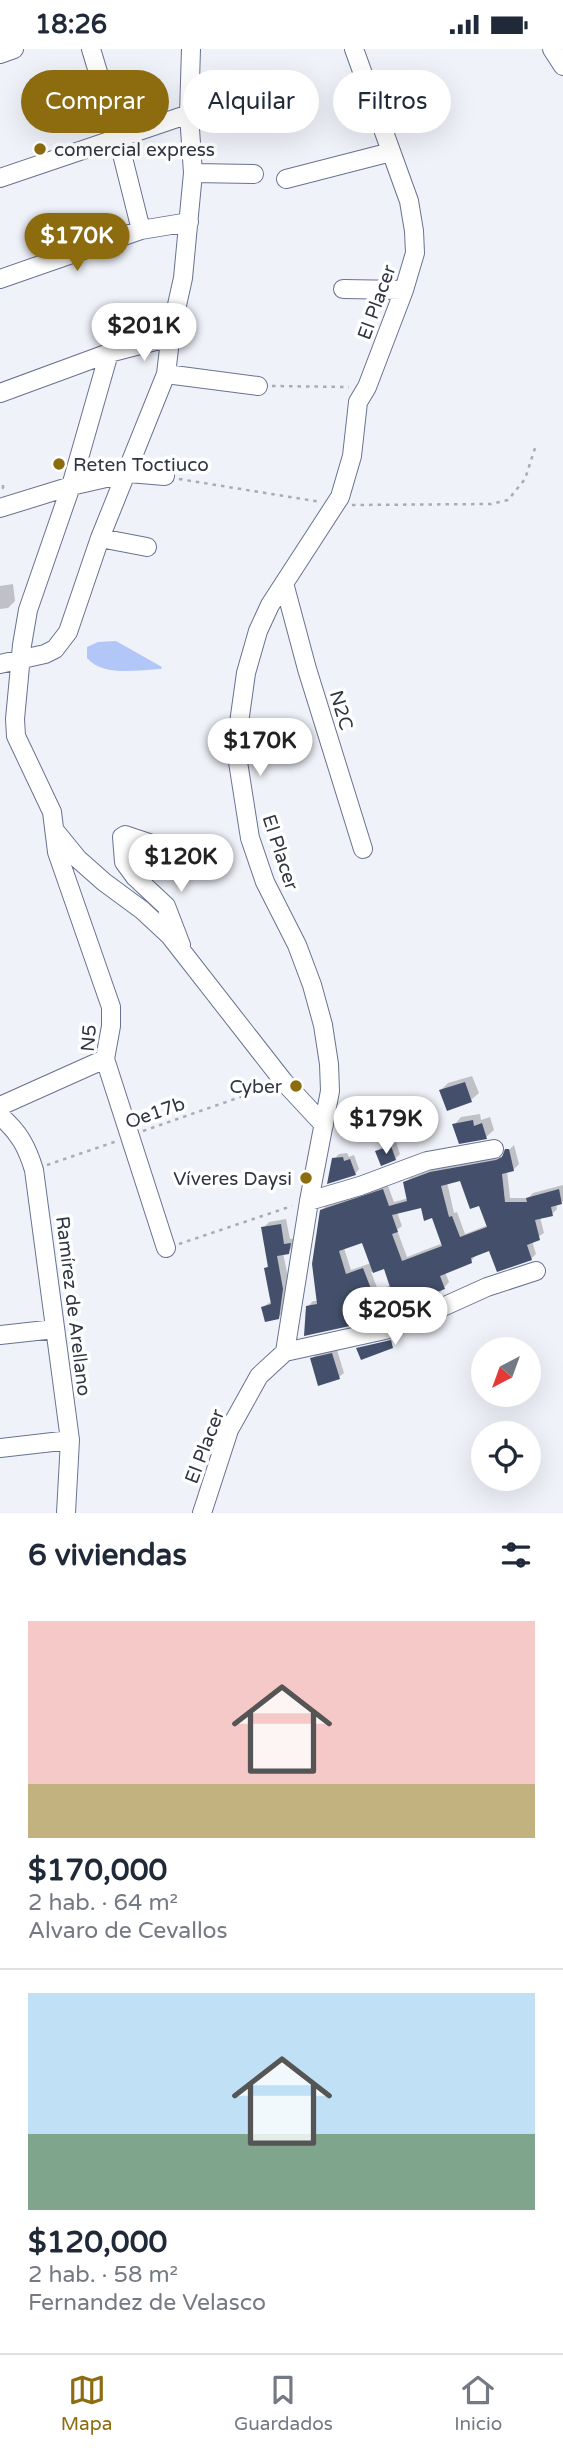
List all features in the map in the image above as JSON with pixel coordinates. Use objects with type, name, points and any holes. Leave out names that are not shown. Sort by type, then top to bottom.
[{"type":"street","points":[[0,54],[14,49]]},
{"type":"street","points":[[92,49],[141,230]]},
{"type":"street","points":[[191,49],[191,70]]},
{"type":"street","name":"El Placer","points":[[202,1513],[229,1430],[259,1376],[285,1352],[330,1091],[323,1025],[312,985],[297,945],[265,882],[250,838],[238,762],[239,723],[246,673],[258,631],[270,605],[340,497],[352,456],[359,403],[404,290],[415,253],[409,201],[354,49]]},
{"type":"street","points":[[552,49],[563,66]]},
{"type":"street","points":[[0,179],[183,116]]},
{"type":"street","points":[[0,664],[45,654],[61,643],[68,632],[100,538],[166,374],[183,278],[189,222],[193,173],[191,133]]},
{"type":"street","points":[[286,180],[391,152]]},
{"type":"street","points":[[193,173],[254,174]]},
{"type":"street","points":[[0,279],[141,230],[189,222]]},
{"type":"street","points":[[343,289],[404,290]]},
{"type":"street","points":[[0,393],[109,353],[171,337]]},
{"type":"street","name":"N5","points":[[109,353],[71,486],[28,610],[20,658],[16,736],[52,813],[58,852],[111,1007],[111,1026],[105,1059],[166,1248]]},
{"type":"street","points":[[166,374],[258,386]]},
{"type":"street","points":[[3,496],[71,486],[128,473],[165,477]]},
{"type":"street","points":[[100,538],[147,547]]},
{"type":"street","name":"N2C","points":[[284,583],[363,849]]},
{"type":"street","points":[[56,832],[78,859],[103,882],[142,910],[170,936],[284,1082],[324,1125]]},
{"type":"street","points":[[167,849],[125,835],[122,837],[124,862],[138,881],[166,907],[184,955]]},
{"type":"street","points":[[0,1106],[105,1059]]},
{"type":"street","name":"Ramírez de Arellano","points":[[0,1116],[12,1126],[26,1145],[34,1170],[70,1440],[66,1513]]},
{"type":"street","points":[[309,1201],[360,1186],[427,1161],[494,1149]]},
{"type":"street","points":[[285,1352],[384,1330],[487,1287],[536,1271]]},
{"type":"street","points":[[0,1335],[55,1329]]},
{"type":"street","points":[[0,1448],[70,1440]]},
{"type":"path","points":[[258,386],[367,387]]},
{"type":"path","points":[[491,504],[508,500],[525,479],[536,445]]},
{"type":"path","name":"Oe17b","points":[[34,1170],[284,1082]]},
{"type":"path","points":[[166,1248],[309,1201]]},
{"type":"shaded area","points":[[116,641],[162,667],[161,669],[111,670],[94,664],[87,658],[87,647],[98,642]]},
{"type":"building","points":[[465,1082],[472,1102],[447,1111],[439,1090]]},
{"type":"building","points":[[473,1120],[474,1126],[482,1123],[487,1139],[459,1144],[452,1124]]},
{"type":"building","points":[[391,1146],[396,1160],[381,1166],[375,1151]]},
{"type":"building","points":[[505,1149],[509,1149],[514,1171],[502,1174],[505,1202],[527,1202],[526,1198],[559,1189],[562,1204],[551,1207],[553,1216],[535,1220],[540,1240],[527,1245],[532,1260],[497,1272],[489,1251],[471,1258],[472,1263],[440,1276],[445,1289],[437,1292],[439,1296],[382,1319],[304,1336],[306,1306],[317,1304],[312,1264],[320,1210],[383,1189],[389,1206],[407,1201],[403,1182],[430,1172],[502,1157]],"holes":[[[460,1181],[470,1209],[479,1206],[487,1227],[460,1237],[452,1216],[449,1217],[441,1186]],[[421,1208],[424,1221],[432,1218],[442,1246],[402,1261],[392,1234],[398,1232],[392,1215]],[[362,1243],[373,1273],[384,1269],[390,1287],[373,1294],[363,1268],[346,1274],[339,1251]]]},
{"type":"building","points":[[343,1157],[344,1161],[350,1159],[356,1175],[327,1184],[332,1158]]},
{"type":"building","points":[[281,1224],[284,1244],[291,1243],[289,1254],[277,1256],[283,1289],[279,1319],[265,1322],[261,1307],[271,1304],[264,1268],[268,1267],[261,1227]]},
{"type":"building","points":[[391,1340],[393,1348],[361,1360],[356,1348]]},
{"type":"building","points":[[332,1353],[340,1379],[318,1386],[310,1358]]},
{"type":"place","name":"comercial express","points":[[40,149]]},
{"type":"place","name":"Reten Toctiuco","points":[[59,464]]},
{"type":"place","name":"Cyber","points":[[296,1086]]},
{"type":"place","name":"Víveres Daysi","points":[[306,1178]]}]
